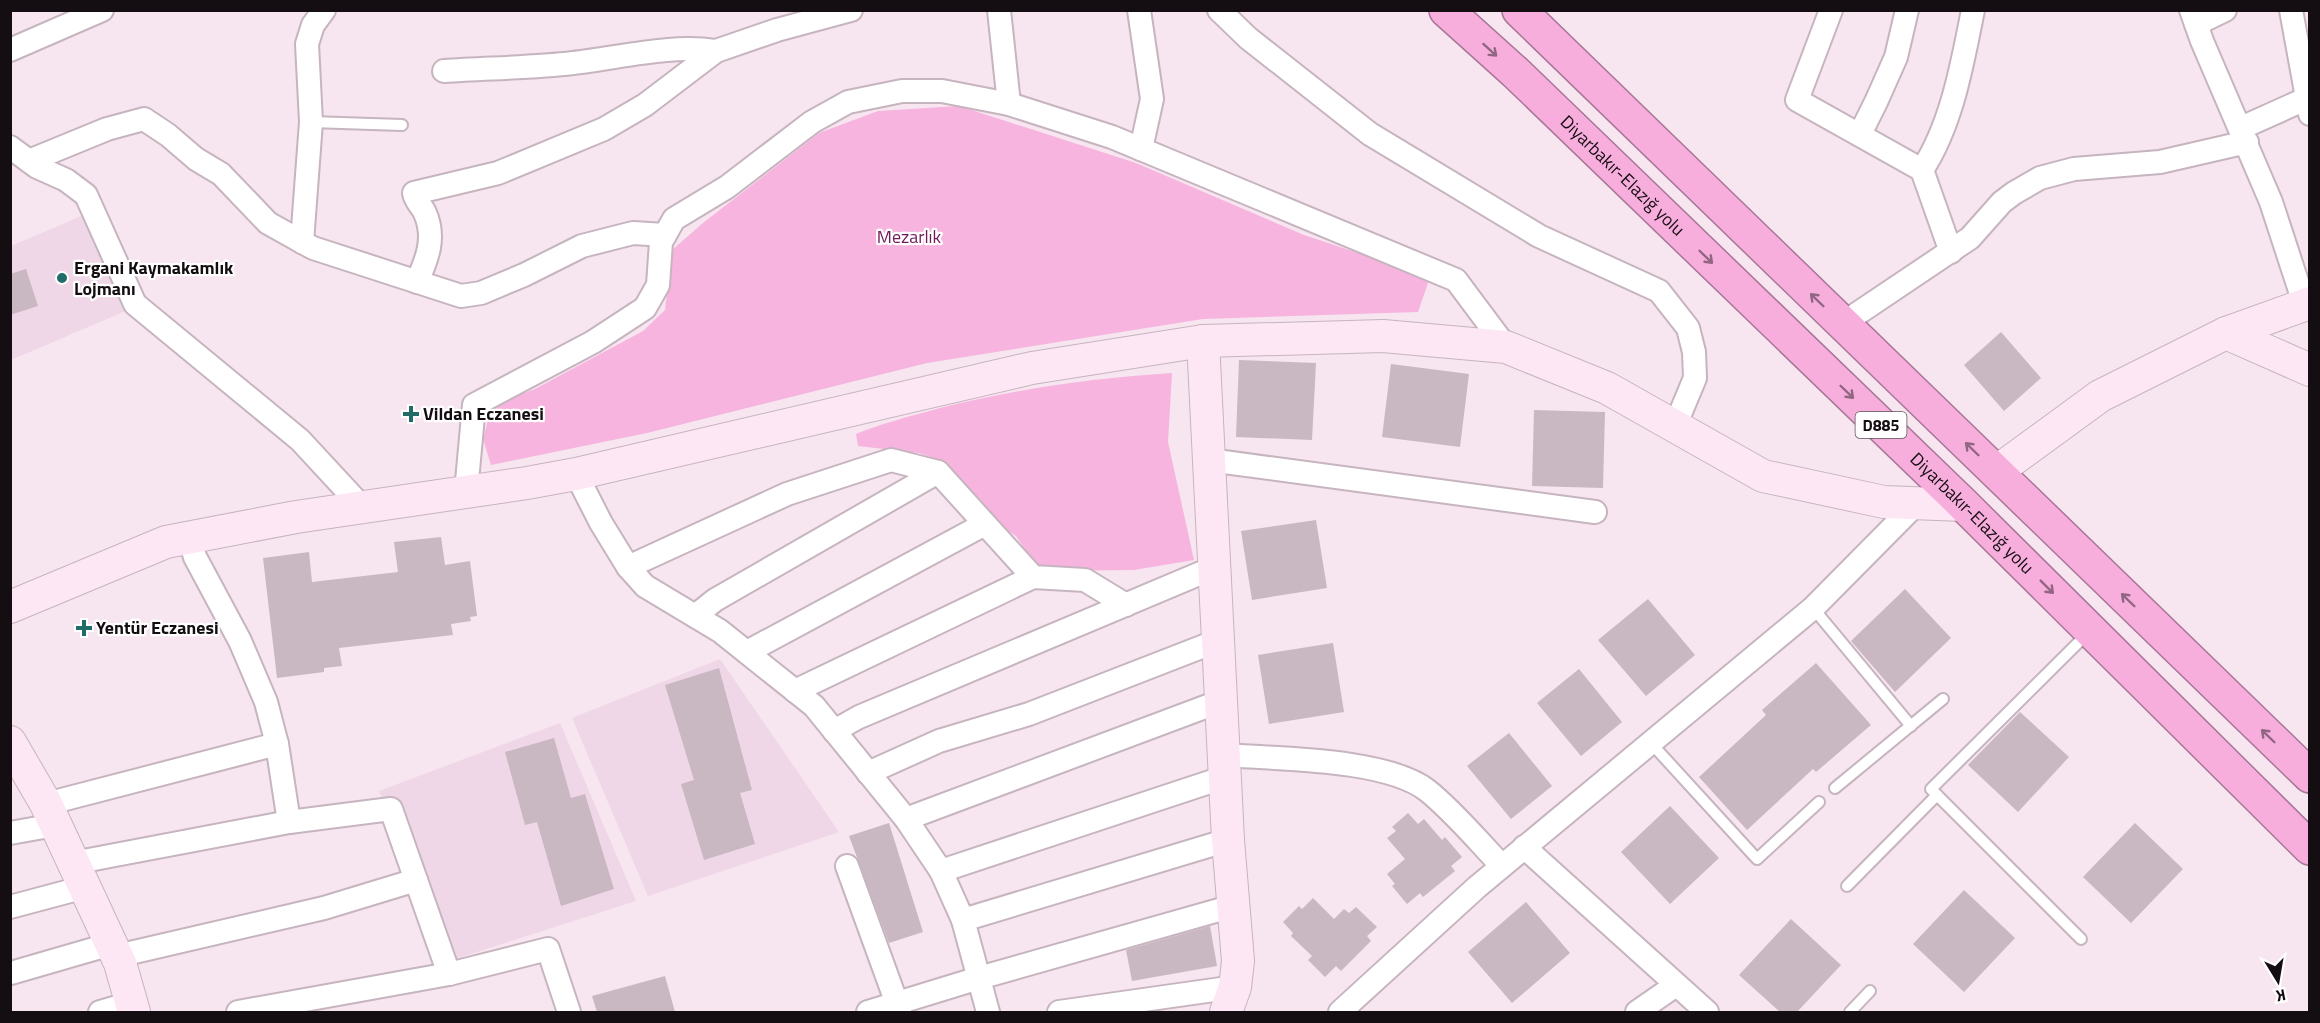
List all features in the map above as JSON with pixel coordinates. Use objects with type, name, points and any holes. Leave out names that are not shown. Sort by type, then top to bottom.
[{"type":"highway","name":"Diyarbakır-Elazığ yolu","points":[[1446,10],[1515,72],[1964,505],[2310,848]]},
{"type":"highway","name":"D885","points":[[1519,10],[2310,776]]},
{"type":"street","points":[[10,50],[102,10]]},
{"type":"street","points":[[302,242],[311,122],[307,44],[313,25],[324,10]]},
{"type":"street","points":[[417,282],[428,258],[431,239],[423,207],[415,199],[414,193],[498,173],[604,129],[645,105],[716,51],[777,30],[851,10]]},
{"type":"street","points":[[999,10],[1009,104]]},
{"type":"street","points":[[1140,10],[1152,99],[1141,149]]},
{"type":"street","points":[[1219,10],[1248,38],[1370,134],[1539,236],[1659,291],[1688,328],[1694,352],[1695,378],[1675,426]]},
{"type":"street","points":[[1831,10],[1797,100],[1922,170],[1951,252]]},
{"type":"street","points":[[1860,134],[1896,57],[1907,10]]},
{"type":"street","points":[[1922,170],[1935,150],[1960,76],[1973,10]]},
{"type":"street","points":[[1996,472],[2100,396],[2226,333],[2307,304],[2271,202],[2193,17],[2225,10]]},
{"type":"street","points":[[1842,324],[1970,238],[2002,202],[2040,178],[2074,169],[2160,162],[2244,135],[2309,103],[2303,38],[2291,10]]},
{"type":"street","points":[[444,71],[570,63],[678,49],[699,48],[716,51]]},
{"type":"street","points":[[466,492],[474,405],[593,342],[645,309],[658,285],[661,242],[674,219],[727,187],[812,122],[848,102],[902,91],[942,91],[1009,104],[1112,136],[1456,280],[1506,347]]},
{"type":"street","points":[[29,161],[107,129],[144,119],[168,135],[196,159],[221,174],[268,223],[302,242],[313,248],[461,296],[481,293],[524,275],[582,246],[633,234],[665,235]]},
{"type":"street","points":[[10,147],[37,167],[66,180],[86,195],[135,304],[300,440],[363,508]]},
{"type":"street","points":[[2226,333],[2310,370]]},
{"type":"street","points":[[10,607],[166,543],[296,517],[576,474],[1032,368],[1203,341],[1383,336],[1506,347],[1607,388],[1763,476],[1884,502],[1964,505]]},
{"type":"street","points":[[1059,1012],[1230,1000],[1238,961],[1228,840],[1203,341]]},
{"type":"street","points":[[628,567],[787,494],[891,460],[938,472],[983,525],[1032,577]]},
{"type":"street","points":[[1209,460],[1595,512]]},
{"type":"street","points":[[695,616],[715,600],[938,472]]},
{"type":"street","points":[[576,474],[601,523],[628,567],[645,586],[720,631],[814,706],[906,819],[941,871],[963,920],[988,1012]]},
{"type":"street","points":[[1343,1012],[1502,866],[1813,608],[1917,503]]},
{"type":"street","points":[[747,652],[983,525]]},
{"type":"street","points":[[189,538],[195,557],[240,642],[266,702],[277,744],[289,822]]},
{"type":"street","points":[[834,731],[859,717],[1201,573]]},
{"type":"street","points":[[795,691],[1032,577],[1085,580],[1126,605]]},
{"type":"street","points":[[868,773],[939,741],[1029,714],[1217,641]]},
{"type":"street","points":[[906,819],[1221,701]]},
{"type":"street","points":[[10,833],[50,814],[277,744]]},
{"type":"street","points":[[13,751],[50,814],[114,950],[132,1008],[100,1012]]},
{"type":"street","points":[[941,871],[1224,766],[1329,762],[1391,772],[1427,790],[1502,866]]},
{"type":"street","points":[[10,907],[79,875],[289,822],[391,809],[449,974]]},
{"type":"street","points":[[963,920],[1228,840]]},
{"type":"street","points":[[1524,848],[1707,1012]]},
{"type":"street","points":[[847,866],[898,1008]]},
{"type":"street","points":[[12,973],[324,908],[416,880]]},
{"type":"street","points":[[868,1012],[898,1008],[978,978],[1233,906]]},
{"type":"street","points":[[238,1012],[449,974],[548,949],[569,1012]]},
{"type":"street","points":[[1637,1012],[1676,985]]},
{"type":"lane","points":[[311,122],[402,125]]},
{"type":"lane","points":[[1813,608],[1911,726]]},
{"type":"lane","points":[[2081,939],[1931,789],[2090,630]]},
{"type":"lane","points":[[1835,788],[1943,699]]},
{"type":"lane","points":[[1650,742],[1757,859],[1819,802]]},
{"type":"lane","points":[[1846,886],[1937,795]]},
{"type":"lane","points":[[1850,1012],[1870,991]]},
{"type":"shaded area","name":"Ergani Kaymakamlık Lojmanı","points":[[86,214],[128,310],[11,360],[11,246]]},
{"type":"shaded area","points":[[720,659],[839,832],[648,896],[572,718]]},
{"type":"shaded area","points":[[560,723],[636,901],[446,962],[379,791]]},
{"type":"green space","name":"Mezarlık","points":[[959,106],[1136,163],[1304,235],[1430,277],[1418,312],[1203,319],[927,363],[647,433],[491,465],[483,439],[492,405],[535,389],[643,331],[665,310],[672,250],[703,223],[819,133],[878,111]]},
{"type":"green space","points":[[1172,373],[1168,442],[1194,560],[1134,570],[1039,571],[1016,536],[989,519],[940,460],[919,453],[858,446],[856,434],[876,426],[969,401],[1055,385]]},
{"type":"building","name":"Ergani Kaymakamlık Lojmanı","points":[[26,269],[38,306],[10,315],[10,274]]},
{"type":"building","points":[[2001,332],[2041,378],[2004,411],[1964,365]]},
{"type":"building","points":[[1239,360],[1316,363],[1312,440],[1236,437]]},
{"type":"building","points":[[1391,364],[1469,374],[1460,447],[1382,437]]},
{"type":"building","points":[[1534,410],[1605,412],[1603,488],[1532,486]]},
{"type":"building","points":[[1316,520],[1327,588],[1252,600],[1241,531]]},
{"type":"building","points":[[441,537],[445,565],[470,561],[477,616],[470,617],[471,621],[451,624],[453,635],[339,648],[342,666],[324,668],[324,672],[277,678],[263,558],[309,552],[312,582],[398,572],[394,542]]},
{"type":"building","points":[[1905,589],[1951,638],[1895,692],[1851,641]]},
{"type":"building","points":[[1648,599],[1695,655],[1646,696],[1598,640]]},
{"type":"building","points":[[1333,643],[1344,712],[1269,724],[1258,655]]},
{"type":"building","points":[[1816,663],[1871,725],[1816,772],[1813,769],[1747,830],[1699,777],[1766,715],[1762,710]]},
{"type":"building","points":[[719,668],[752,790],[740,793],[755,844],[704,860],[681,784],[694,780],[665,685]]},
{"type":"building","points":[[1579,669],[1622,722],[1581,756],[1537,703]]},
{"type":"building","points":[[2020,712],[2069,757],[2018,812],[1968,765]]},
{"type":"building","points":[[1509,733],[1552,786],[1511,819],[1467,766]]},
{"type":"building","points":[[554,738],[571,798],[585,794],[614,889],[561,906],[537,822],[525,825],[505,752]]},
{"type":"building","points":[[1670,806],[1719,858],[1670,904],[1621,852]]},
{"type":"building","points":[[1408,813],[1418,824],[1424,819],[1442,840],[1445,837],[1462,857],[1451,866],[1455,871],[1423,897],[1420,893],[1407,904],[1392,886],[1395,884],[1387,874],[1405,859],[1387,838],[1396,831],[1392,827]]},
{"type":"building","points":[[889,823],[923,932],[889,943],[849,836]]},
{"type":"building","points":[[2135,823],[2183,869],[2131,923],[2083,877]]},
{"type":"building","points":[[1964,890],[2015,938],[1964,992],[1913,944]]},
{"type":"building","points":[[1313,898],[1334,919],[1344,909],[1349,913],[1356,907],[1377,927],[1367,936],[1371,941],[1341,971],[1336,966],[1325,977],[1308,960],[1312,956],[1291,936],[1293,933],[1283,922],[1299,906],[1302,909]]},
{"type":"building","points":[[1526,902],[1570,953],[1512,1003],[1468,952]]},
{"type":"building","points":[[1791,919],[1841,965],[1797,1012],[1780,1012],[1739,975]]},
{"type":"building","points":[[1210,926],[1217,966],[1132,981],[1126,950]]},
{"type":"building","points":[[665,976],[675,1012],[597,1012],[592,996]]},
{"type":"place","name":"Ergani Kaymakamlık Lojmanı","points":[[62,278]]},
{"type":"place","name":"Vildan Eczanesi","points":[[411,414]]},
{"type":"place","name":"Yentür Eczanesi","points":[[84,628]]}]
